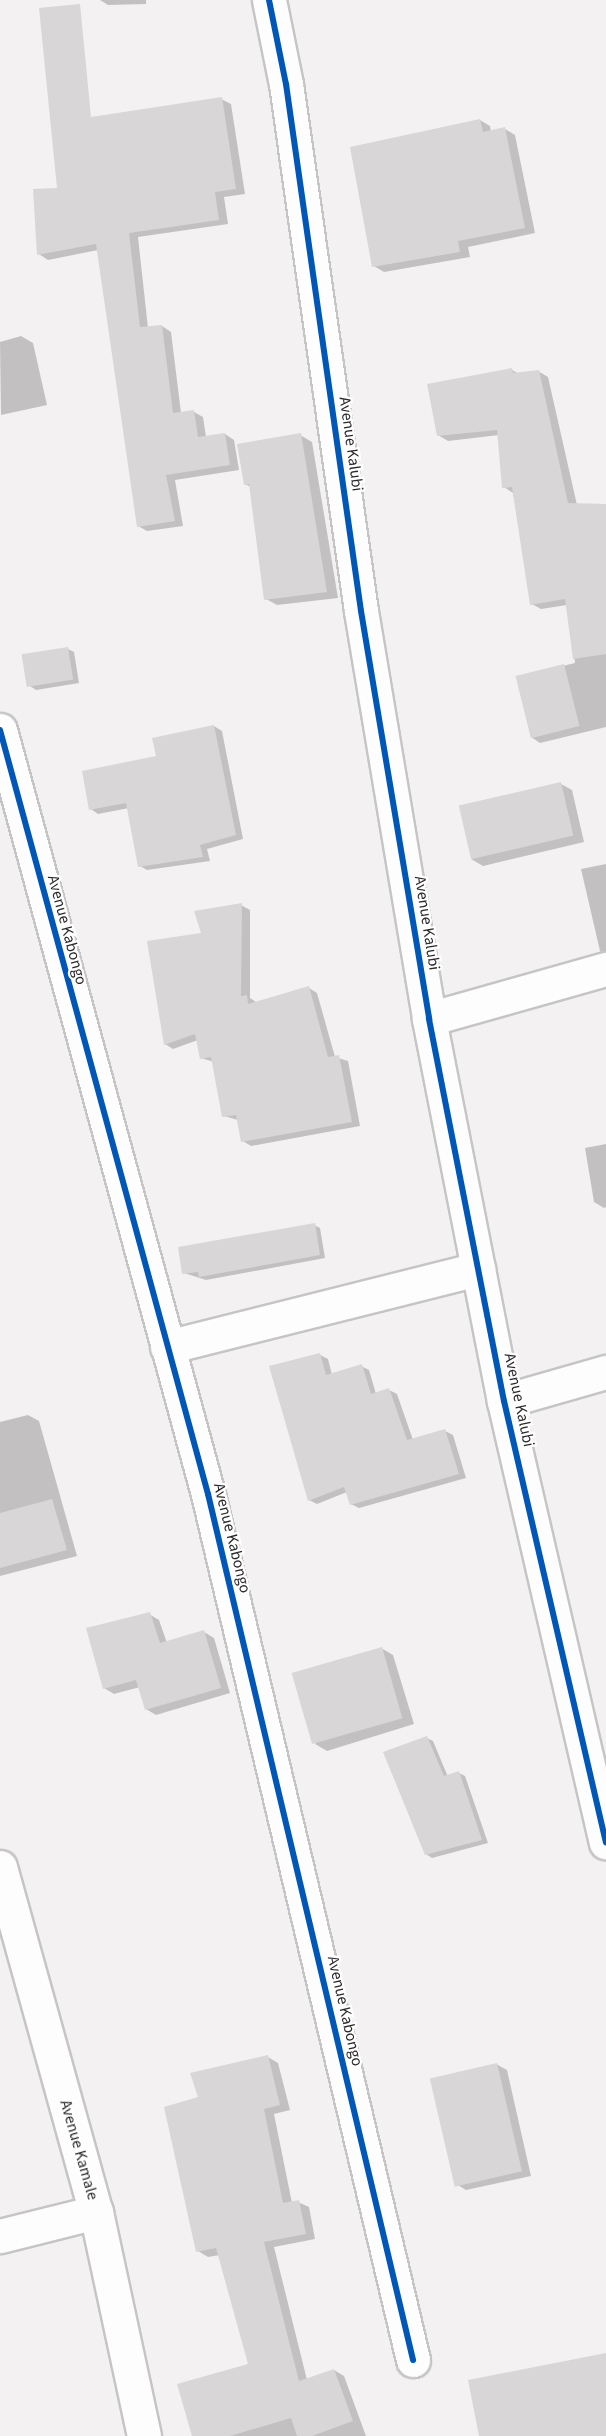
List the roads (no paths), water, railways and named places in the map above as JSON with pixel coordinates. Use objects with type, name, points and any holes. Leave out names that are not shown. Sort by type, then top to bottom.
[{"type":"street","name":"Avenue Kalubi","points":[[269,0],[288,95],[361,611],[429,1019],[504,1401],[592,1719],[606,1842]]},
{"type":"street","name":"Avenue Kabongo","points":[[0,730],[257,1690],[413,2360]]},
{"type":"street","points":[[429,1019],[606,969]]},
{"type":"street","points":[[167,1347],[478,1269]]},
{"type":"street","points":[[504,1401],[606,1372]]},
{"type":"street","name":"Avenue Kamale","points":[[0,1867],[96,2212],[144,2436]]},
{"type":"street","points":[[0,2236],[96,2212]]}]
